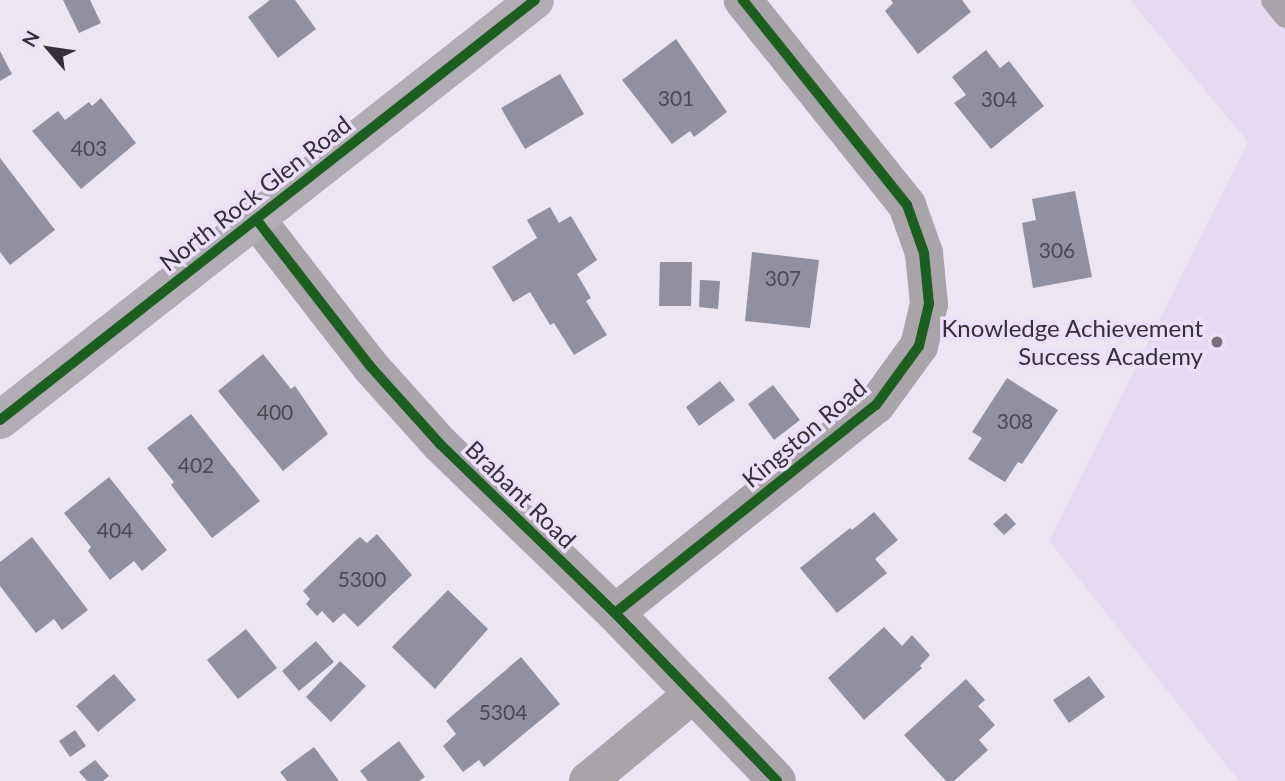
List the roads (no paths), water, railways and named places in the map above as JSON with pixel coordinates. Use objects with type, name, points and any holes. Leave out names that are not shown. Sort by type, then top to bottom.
[{"type":"street","name":"North Rock Glen Road","points":[[0,420],[535,0]]},
{"type":"street","name":"Kingston Road","points":[[615,613],[876,405],[919,346],[929,304],[924,253],[907,205],[743,0]]},
{"type":"street","name":"Brabant Road","points":[[256,219],[370,366],[440,444],[615,613],[777,781]]},
{"type":"street","points":[[587,781],[692,695]]},
{"type":"lane","points":[[1271,0],[1285,17]]},
{"type":"place","name":"Knowledge Achievement Success Academy","points":[[1217,342]]}]
